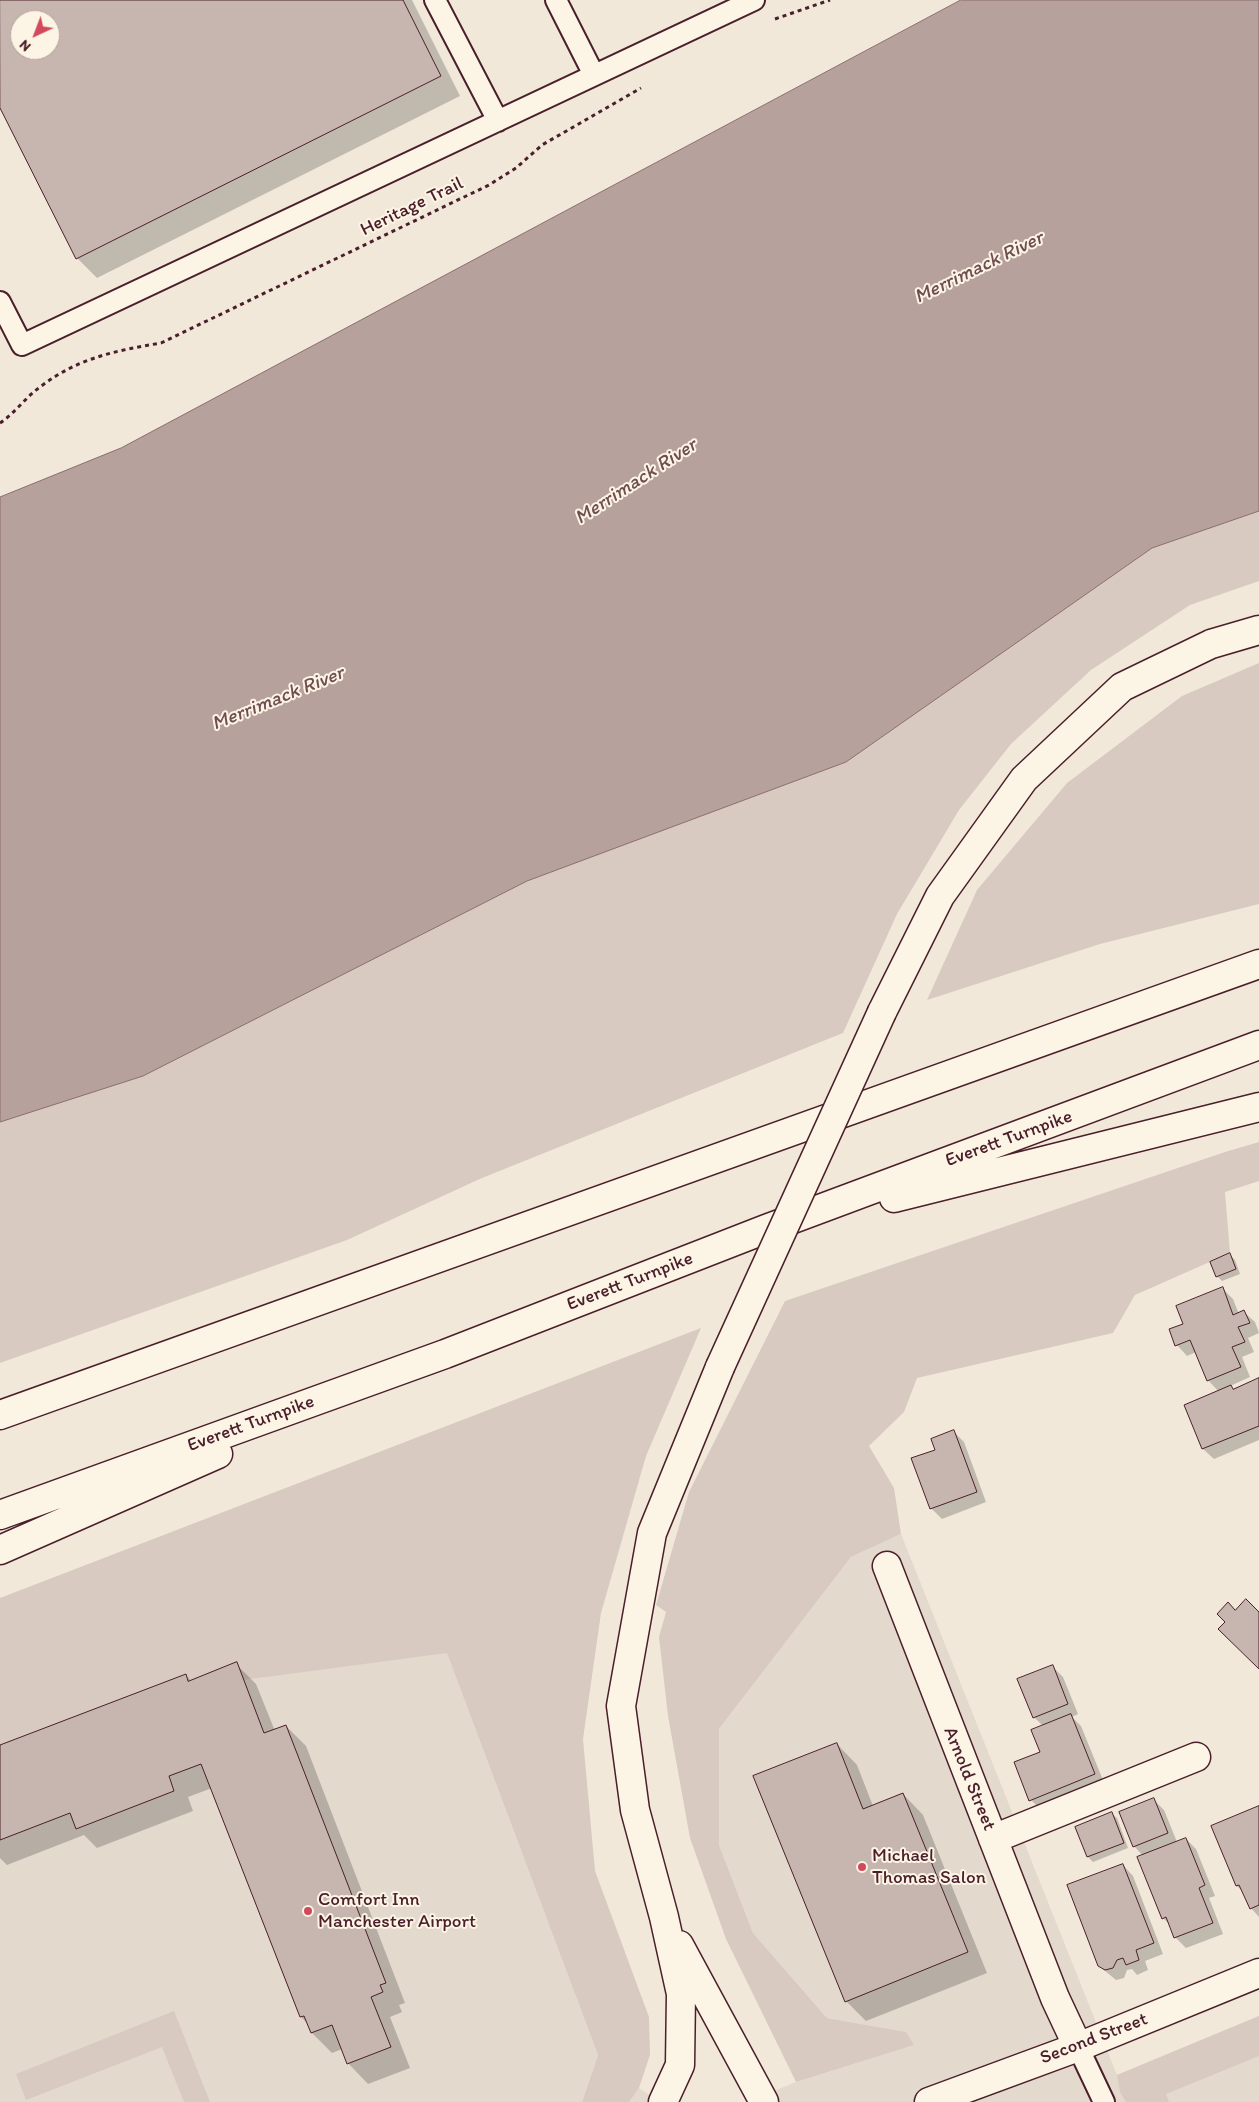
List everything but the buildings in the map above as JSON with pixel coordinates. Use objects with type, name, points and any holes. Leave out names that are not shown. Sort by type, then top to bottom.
[{"type":"main road","points":[[663,2102],[680,2065],[681,1994],[664,1917],[635,1810],[621,1706],[652,1533],[720,1367],[882,1012],[940,896],[1024,779],[1122,688],[1211,644],[1259,630]]},
{"type":"main road","points":[[0,1415],[1259,964]]},
{"type":"main road","name":"Everett Turnpike","points":[[0,1515],[445,1354],[766,1229],[1259,1045]]},
{"type":"main road","points":[[766,1229],[1259,1107]]},
{"type":"main road","points":[[0,1550],[445,1354]]},
{"type":"main road","name":"Arnold Street","points":[[886,1566],[1055,1998],[1078,2047]]},
{"type":"main road","points":[[993,1839],[1196,1757]]},
{"type":"main road","points":[[664,1917],[764,2102]]},
{"type":"main road","name":"Second Street","points":[[929,2102],[1078,2047],[1259,1973]]},
{"type":"lane","points":[[435,0],[498,121]]},
{"type":"lane","points":[[556,0],[594,75]]},
{"type":"lane","points":[[0,302],[22,345],[594,75],[716,8],[754,0]]},
{"type":"lane","points":[[1078,2047],[1104,2102]]},
{"type":"path","points":[[774,19],[830,0]]},
{"type":"path","name":"Heritage Trail","points":[[0,423],[39,387],[75,364],[121,350],[161,343],[480,190],[516,168],[542,145],[645,85]]},
{"type":"shaded area","points":[[1259,511],[1259,581],[1190,605],[1091,670],[1011,744],[959,810],[897,914],[843,1033],[482,1178],[347,1240],[0,1363],[0,1122],[143,1076],[527,881],[846,762],[1152,548]]},
{"type":"shaded area","points":[[1259,663],[1259,904],[1100,944],[927,1000],[977,890],[1067,783],[1182,696]]},
{"type":"shaded area","points":[[1259,1142],[1259,1181],[1225,1192],[1230,1253],[1135,1295],[1113,1333],[917,1378],[904,1412],[869,1446],[894,1488],[901,1534],[851,1557],[719,1729],[719,1845],[753,1933],[827,2018],[906,2032],[914,2045],[796,2082],[726,1939],[690,1838],[668,1716],[659,1637],[666,1612],[656,1605],[689,1492],[785,1301]]},
{"type":"shaded area","points":[[701,1328],[646,1456],[601,1613],[583,1739],[595,1871],[649,2017],[650,2055],[639,2088],[629,2102],[582,2102],[598,2055],[447,1653],[244,1680],[188,1681],[186,1674],[0,1745],[0,1598]]},
{"type":"shaded area","points":[[901,1534],[1117,2075],[1259,2016],[1259,2102],[746,2102],[796,2082],[913,2045],[905,2032],[827,2018],[753,1933],[719,1845],[719,1729],[851,1557]]},
{"type":"shaded area","points":[[447,1652],[598,2055],[582,2102],[0,2102],[0,1745],[186,1674],[188,1681],[244,1680]]},
{"type":"shaded area","points":[[174,2011],[210,2102],[184,2102],[162,2047],[26,2100],[16,2074]]},
{"type":"shaded area","points":[[1259,2016],[1259,2056],[1166,2094],[1169,2102],[1126,2102],[1120,2092],[1117,2075]]},
{"type":"shaded area","points":[[639,2088],[660,2102],[629,2102]]},
{"type":"water","name":"Merrimack River","points":[[961,0],[1259,0],[1259,511],[1152,548],[846,762],[527,881],[143,1076],[0,1122],[0,497],[121,448]]},
{"type":"place","name":"Michael Thomas Salon","points":[[862,1867]]},
{"type":"place","name":"Comfort Inn Manchester Airport","points":[[308,1911]]}]
